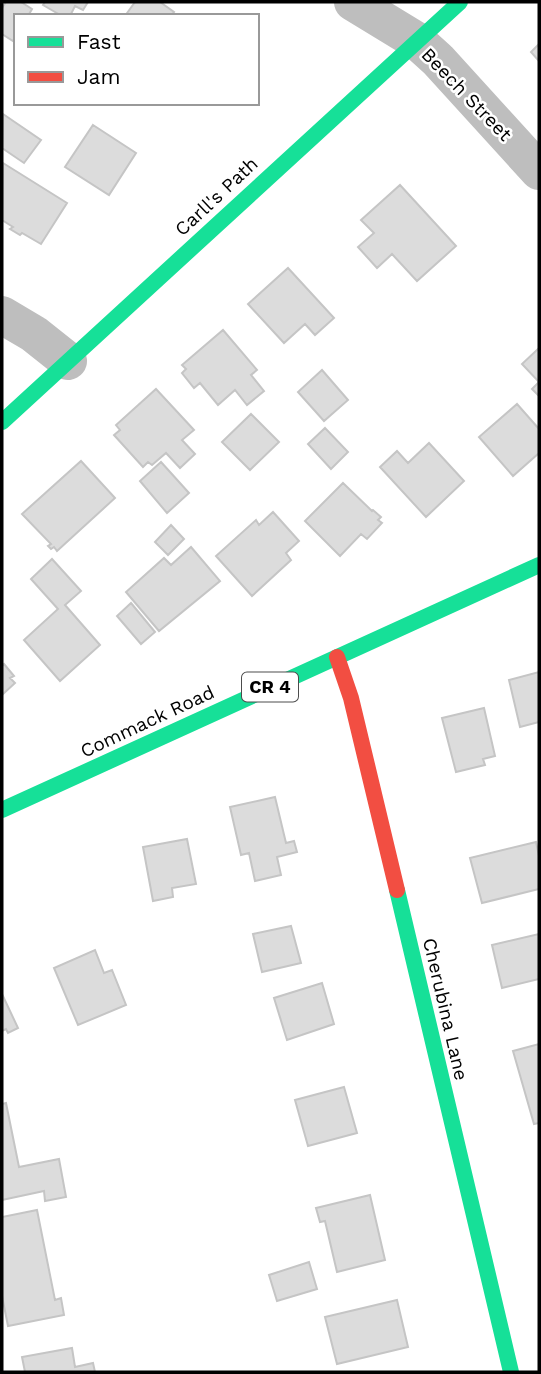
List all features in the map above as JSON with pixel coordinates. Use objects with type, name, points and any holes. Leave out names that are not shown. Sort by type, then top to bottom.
[{"type":"street","name":"Beech Street","points":[[353,2],[416,41],[457,80],[539,171]]},
{"type":"street","name":"Carll's Path","points":[[2,422],[460,2]]},
{"type":"street","points":[[2,315],[34,334],[68,361]]},
{"type":"street","name":"Commack Road","points":[[2,810],[539,565]]},
{"type":"street","name":"Cherubina Lane","points":[[337,657],[353,708],[510,1372]]},
{"type":"building","points":[[6,2],[21,2],[32,9],[29,14],[14,14],[13,41],[2,34],[2,8]]},
{"type":"building","points":[[45,2],[88,2],[83,10],[75,6],[71,14],[59,14],[43,5]]},
{"type":"building","points":[[135,2],[160,2],[174,12],[172,14],[126,14]]},
{"type":"building","points":[[539,44],[539,61],[531,52]]},
{"type":"building","points":[[3,114],[41,140],[24,163],[2,148]]},
{"type":"building","points":[[93,125],[136,153],[109,195],[65,167]]},
{"type":"building","points":[[3,163],[67,203],[41,244],[10,229],[13,227],[2,220]]},
{"type":"building","points":[[400,185],[456,246],[417,281],[392,254],[377,268],[358,247],[374,233],[361,220]]},
{"type":"building","points":[[288,268],[334,318],[315,335],[305,324],[284,343],[248,304]]},
{"type":"building","points":[[223,330],[257,370],[251,375],[264,391],[247,405],[235,390],[218,405],[200,383],[194,388],[182,373],[186,369],[182,365]]},
{"type":"building","points":[[539,348],[539,382],[522,364]]},
{"type":"building","points":[[322,370],[348,400],[324,421],[298,392]]},
{"type":"building","points":[[539,382],[539,396],[532,389]]},
{"type":"building","points":[[156,389],[194,430],[182,440],[195,454],[180,468],[166,453],[152,465],[148,462],[143,467],[114,435],[120,430],[116,425]]},
{"type":"building","points":[[517,404],[539,429],[539,453],[513,476],[479,437]]},
{"type":"building","points":[[251,414],[279,442],[250,470],[222,442]]},
{"type":"building","points":[[325,428],[348,452],[331,469],[308,444]]},
{"type":"building","points":[[429,443],[464,481],[426,517],[380,467],[397,451],[408,463]]},
{"type":"building","points":[[81,461],[115,498],[57,551],[48,546],[51,544],[22,514]]},
{"type":"building","points":[[161,462],[189,493],[167,513],[140,481]]},
{"type":"building","points":[[343,483],[381,517],[378,520],[382,523],[367,539],[361,534],[340,556],[305,521]]},
{"type":"building","points":[[273,512],[299,541],[286,553],[291,560],[252,596],[216,556],[256,520],[259,525]]},
{"type":"building","points":[[171,525],[184,539],[168,555],[155,542]]},
{"type":"building","points":[[191,547],[220,581],[159,631],[126,592],[164,558],[171,565]]},
{"type":"building","points":[[52,559],[81,591],[65,605],[100,645],[60,681],[24,640],[58,609],[31,579]]},
{"type":"building","points":[[131,603],[155,632],[141,644],[117,616]]},
{"type":"building","points":[[4,664],[14,676],[10,678],[15,683],[2,695],[2,666]]},
{"type":"building","points":[[539,672],[539,722],[520,727],[509,680]]},
{"type":"building","points":[[484,708],[495,756],[483,759],[485,765],[456,772],[442,718]]},
{"type":"building","points":[[275,797],[286,843],[294,841],[297,852],[277,857],[281,875],[255,881],[249,853],[241,855],[230,807]]},
{"type":"building","points":[[187,839],[196,884],[172,888],[173,897],[153,901],[143,847]]},
{"type":"building","points":[[536,842],[539,856],[539,889],[482,903],[470,858]]},
{"type":"building","points":[[291,926],[301,963],[262,972],[253,934]]},
{"type":"building","points":[[539,934],[539,979],[502,988],[492,945]]},
{"type":"building","points":[[95,950],[104,973],[112,970],[126,1005],[78,1025],[54,968]]},
{"type":"building","points":[[322,983],[334,1024],[287,1040],[274,998]]},
{"type":"building","points":[[2,994],[18,1028],[8,1033],[6,1029],[2,1031]]},
{"type":"building","points":[[539,1044],[539,1123],[534,1124],[513,1051]]},
{"type":"building","points":[[344,1087],[357,1133],[308,1146],[295,1100]]},
{"type":"building","points":[[6,1103],[19,1167],[59,1159],[66,1197],[45,1201],[44,1191],[2,1200],[2,1104]]},
{"type":"building","points":[[370,1195],[385,1260],[337,1272],[325,1221],[320,1222],[316,1208]]},
{"type":"building","points":[[37,1210],[55,1300],[61,1298],[64,1315],[8,1326],[2,1296],[2,1217]]},
{"type":"building","points":[[309,1262],[317,1289],[277,1301],[269,1275]]},
{"type":"building","points":[[397,1300],[408,1347],[337,1364],[325,1317]]},
{"type":"building","points":[[72,1348],[75,1367],[93,1363],[95,1372],[25,1372],[22,1357]]},
{"type":"traffic: fast","points":[[2,422],[460,2]]},
{"type":"traffic: fast","points":[[2,810],[539,565]]},
{"type":"traffic: fast","points":[[397,890],[511,1372]]},
{"type":"traffic: jam","points":[[337,657],[351,698],[397,890]]}]
